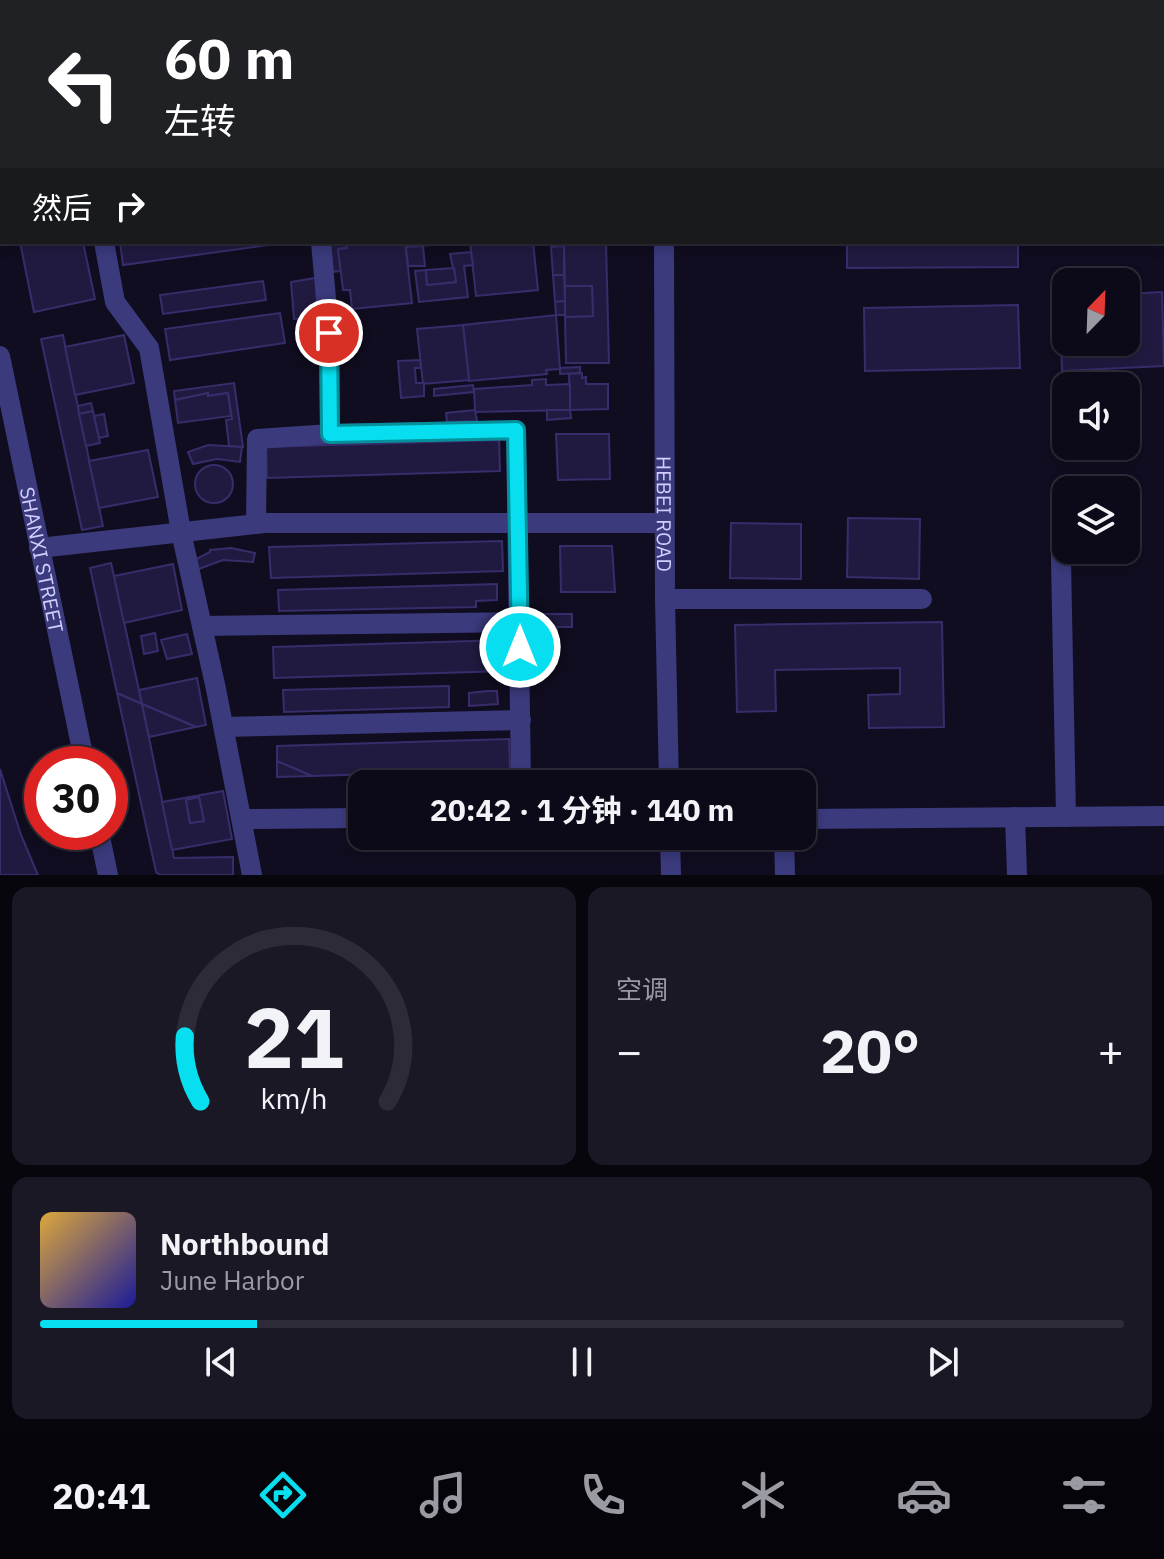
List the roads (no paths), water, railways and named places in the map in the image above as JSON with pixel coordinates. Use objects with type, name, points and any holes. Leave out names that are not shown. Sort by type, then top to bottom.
[{"type":"street","points":[[104,244],[115,302],[149,348],[181,532],[224,727],[252,875]]},
{"type":"street","points":[[321,244],[329,333],[330,434]]},
{"type":"street","name":"HEBEI ROAD","points":[[664,244],[664,523],[669,770]]},
{"type":"street","name":"SHANXI STREET","points":[[0,356],[81,746]]},
{"type":"street","points":[[256,524],[257,439],[330,434],[516,430],[521,770]]},
{"type":"street","points":[[39,548],[256,524],[664,523]]},
{"type":"street","points":[[1061,564],[1066,817]]},
{"type":"street","points":[[665,599],[922,599]]},
{"type":"street","points":[[202,626],[520,622]]},
{"type":"street","points":[[224,727],[521,720]]},
{"type":"street","points":[[816,819],[1164,816]]},
{"type":"street","points":[[1015,817],[1017,875]]},
{"type":"street","points":[[242,819],[348,818]]},
{"type":"street","points":[[103,850],[108,875]]},
{"type":"street","points":[[670,850],[671,875]]},
{"type":"street","points":[[784,850],[785,875]]}]
